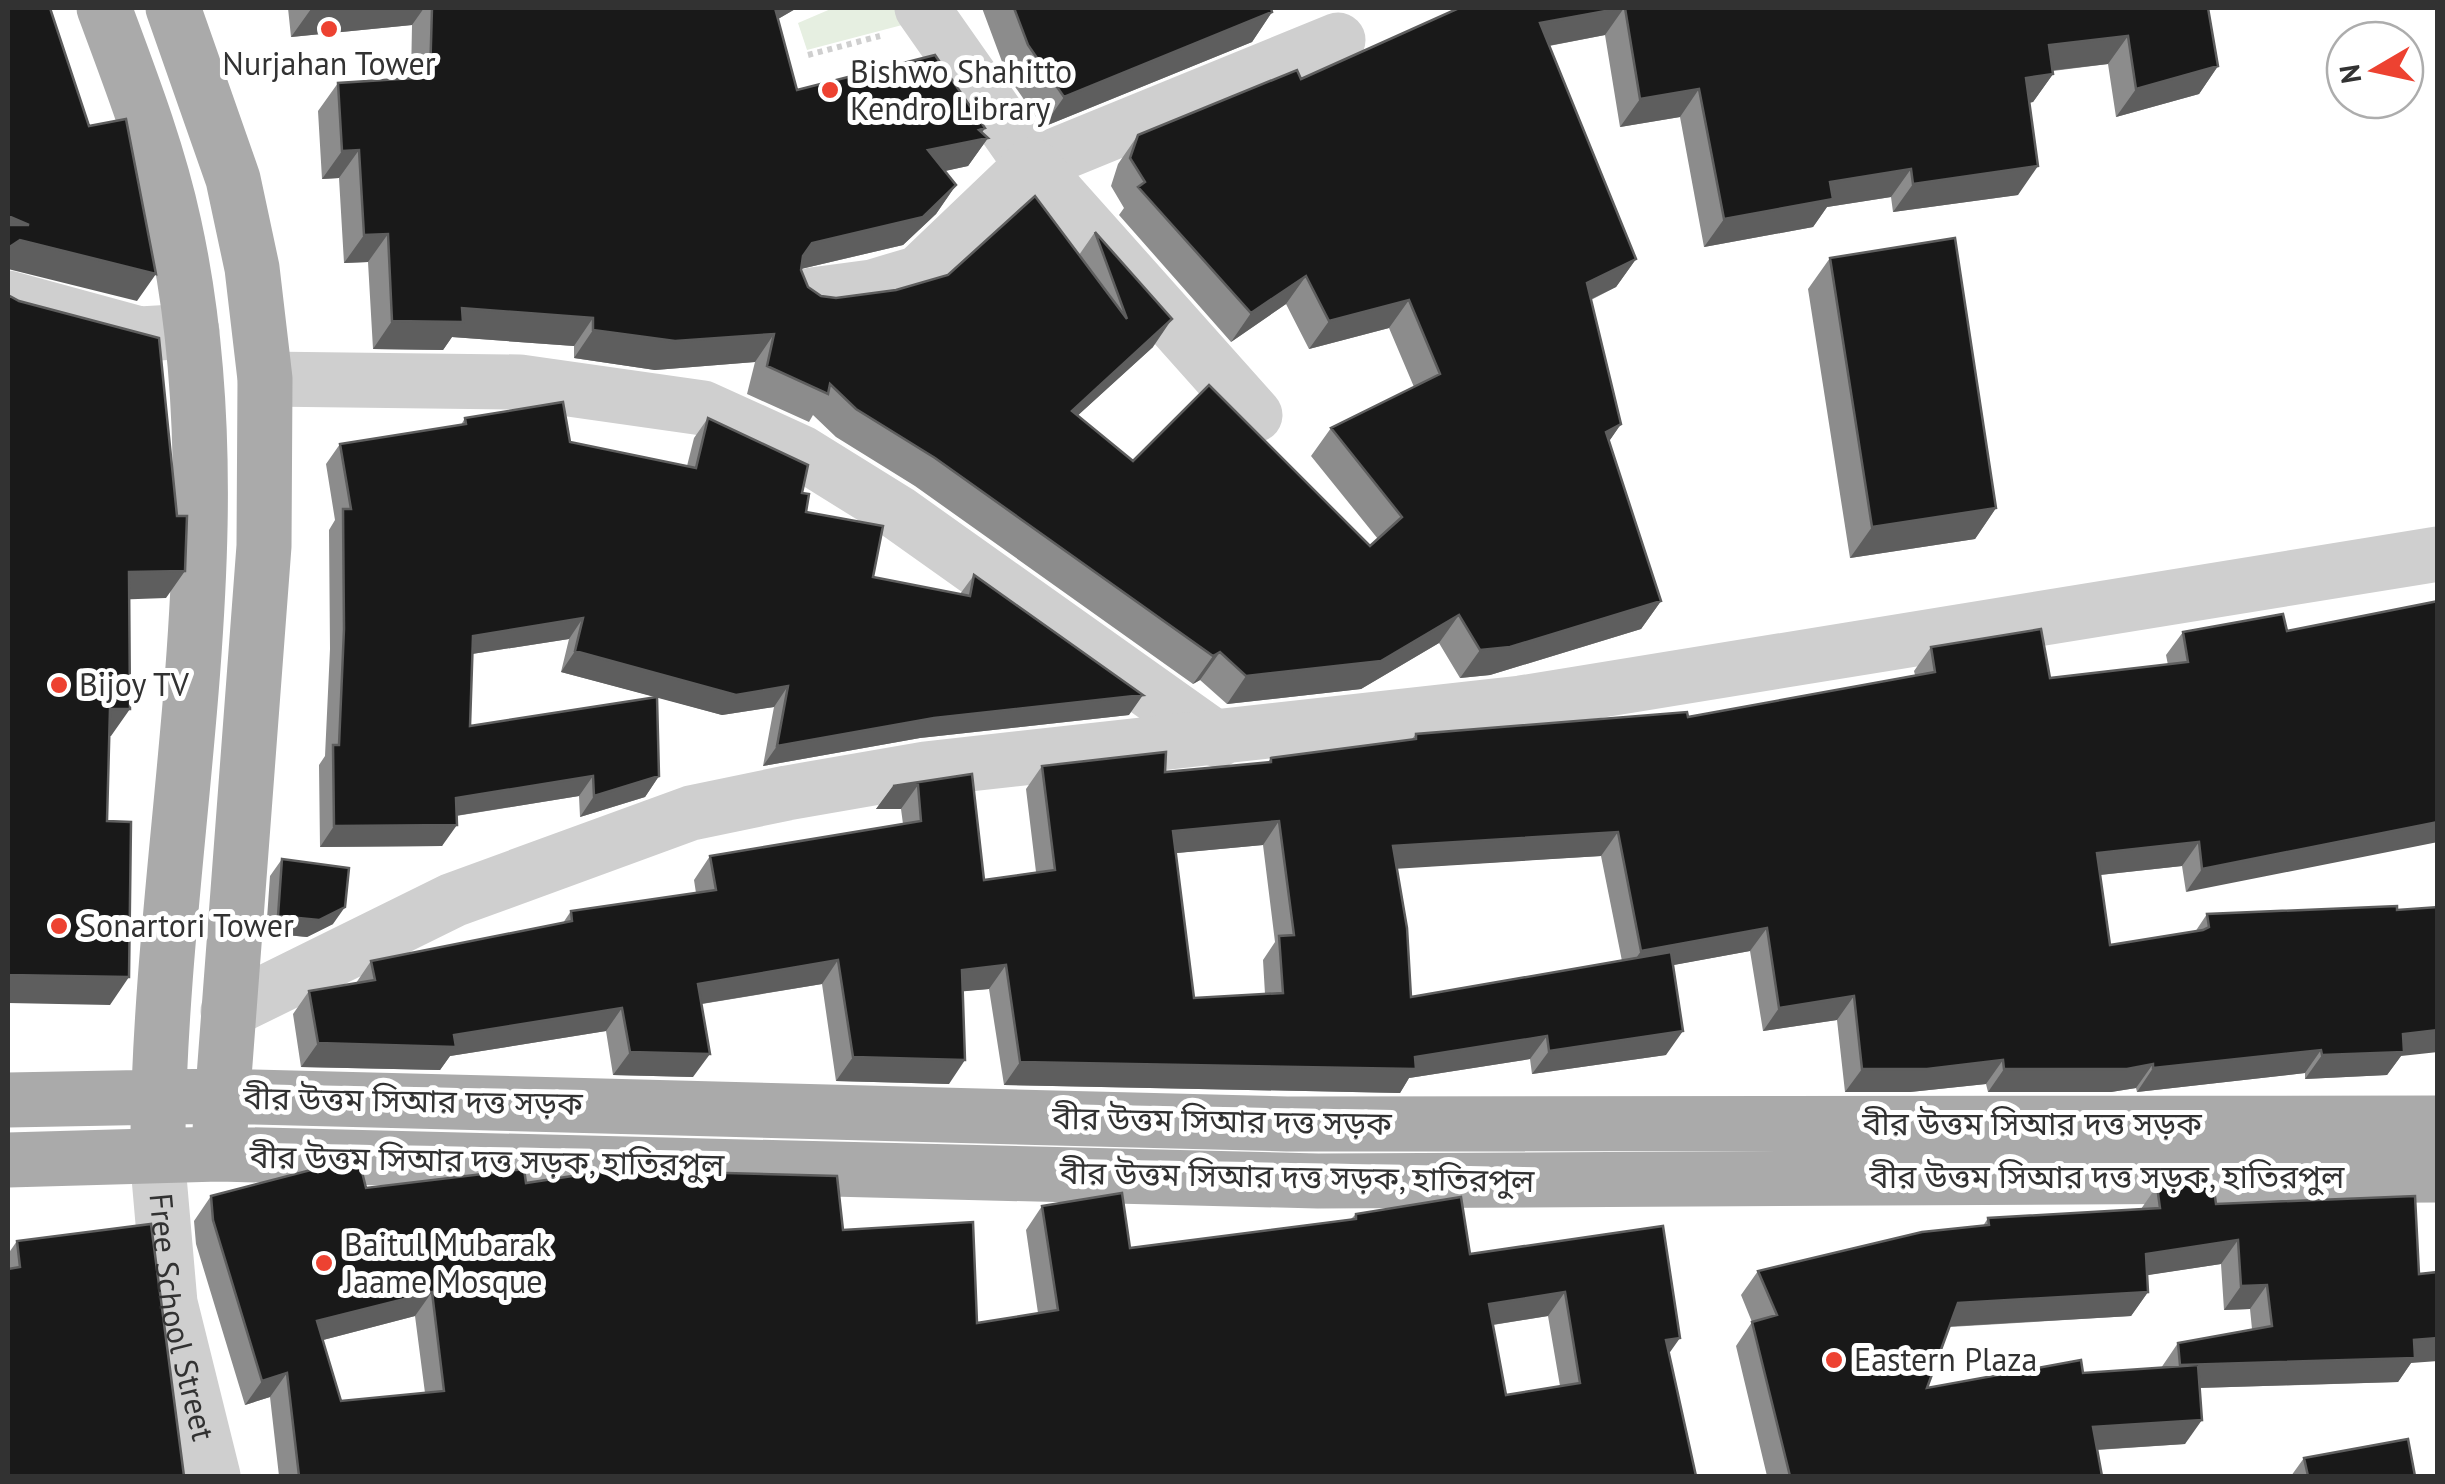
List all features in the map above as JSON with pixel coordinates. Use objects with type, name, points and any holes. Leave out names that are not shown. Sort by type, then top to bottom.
[{"type":"main road","points":[[8,1160],[157,1154],[158,1095],[197,623],[200,466],[192,332],[174,224],[104,8]]},
{"type":"main road","points":[[173,8],[233,179],[252,268],[265,379],[264,546],[220,1096],[219,1154]]},
{"type":"main road","name":"বীর উত্তম সিআর দত্ত সড়ক","points":[[8,1100],[220,1096],[1287,1124],[2435,1163]]},
{"type":"main road","name":"বীর উত্তম সিআর দত্ত সড়ক, হাতিরপুল","points":[[157,1154],[1318,1181],[2435,1163]]},
{"type":"street","points":[[928,15],[1032,165],[1255,415]]},
{"type":"street","points":[[812,296],[872,287],[918,274],[1032,165],[1338,40]]},
{"type":"street","points":[[8,298],[140,334],[192,332]]},
{"type":"street","points":[[265,379],[520,382],[703,408],[802,453],[898,512],[1218,740]]},
{"type":"street","points":[[228,1011],[454,900],[691,813],[925,769],[1218,740],[1521,702],[2438,554]]},
{"type":"street","name":"Free School Street","points":[[157,1154],[170,1303],[213,1476]]},
{"type":"path","points":[[808,55],[928,15]]},
{"type":"shaded area","points":[[833,8],[896,8],[906,24],[807,50],[798,23]]},
{"type":"building","points":[[8,8],[50,8],[89,126],[126,119],[156,274],[20,240],[8,248],[8,225],[29,225],[8,216]]},
{"type":"building","points":[[432,8],[775,8],[797,90],[935,55],[985,128],[979,130],[988,138],[928,150],[956,185],[923,217],[812,243],[803,256],[801,270],[808,287],[821,296],[836,298],[896,290],[948,275],[1035,196],[1127,319],[1095,232],[1172,319],[1072,411],[1133,461],[1209,385],[1370,546],[1402,517],[1331,428],[1440,374],[1409,300],[1329,321],[1306,276],[1251,313],[1138,187],[1145,182],[1130,158],[1138,135],[1297,70],[1301,79],[1459,8],[1622,8],[1540,23],[1636,259],[1587,283],[1621,424],[1606,432],[1661,601],[1510,647],[1480,650],[1459,615],[1381,661],[1246,676],[1220,652],[1213,656],[935,458],[856,409],[830,384],[828,394],[767,366],[774,334],[675,341],[593,330],[593,318],[462,308],[463,322],[392,321],[388,234],[364,235],[359,150],[342,151],[338,83],[430,77]]},
{"type":"building","points":[[1014,8],[1271,8],[1272,12],[1064,97],[1028,45]]},
{"type":"building","points":[[1625,8],[2208,8],[2218,66],[2136,89],[2128,36],[2049,45],[2053,74],[2026,78],[2038,166],[1913,184],[1911,169],[1830,182],[1833,199],[1724,219],[1699,89],[1640,99]]},
{"type":"building","points":[[1955,238],[1996,508],[1872,527],[1830,258]]},
{"type":"building","points":[[8,295],[159,338],[177,516],[187,516],[185,571],[129,572],[130,709],[110,709],[107,821],[131,822],[129,977],[8,975]]},
{"type":"building","points":[[563,402],[570,442],[696,468],[708,418],[808,465],[802,493],[809,494],[806,512],[883,526],[873,577],[970,596],[974,575],[1143,695],[934,718],[777,746],[788,686],[736,695],[575,651],[583,618],[473,636],[470,726],[657,697],[659,776],[594,796],[593,776],[456,798],[457,825],[334,826],[333,745],[339,745],[344,629],[343,509],[351,509],[340,444],[466,424],[465,418]]},
{"type":"building","points":[[2438,601],[2438,822],[2202,869],[2199,842],[2097,853],[2110,945],[2203,930],[2209,927],[2207,914],[2438,907],[2438,1030],[2403,1034],[2404,1052],[2322,1055],[2321,1050],[2127,1069],[2004,1069],[2003,1060],[1927,1069],[1862,1069],[1854,996],[1779,1008],[1767,928],[1641,951],[1618,832],[1393,846],[1407,928],[1411,997],[1671,952],[1683,1031],[1549,1051],[1547,1036],[1415,1057],[1416,1069],[1020,1062],[1006,965],[962,970],[965,1060],[853,1057],[838,960],[698,984],[710,1054],[630,1052],[622,1008],[454,1035],[456,1047],[318,1043],[309,991],[375,980],[371,961],[572,921],[571,911],[716,890],[710,856],[921,821],[918,785],[893,786],[972,774],[984,880],[1055,870],[1042,766],[1166,752],[1165,772],[1271,762],[1271,758],[1416,739],[1416,734],[1687,712],[1688,717],[1935,672],[1931,647],[2041,629],[2050,678],[2188,662],[2183,632],[2283,614],[2287,631]],"holes":[[[1279,821],[1294,935],[1279,936],[1283,993],[1194,998],[1173,831]]]},
{"type":"building","points":[[282,859],[349,868],[345,907],[319,920],[278,916]]},
{"type":"building","points":[[334,1164],[360,1164],[366,1188],[524,1169],[526,1183],[612,1170],[837,1176],[843,1230],[973,1222],[977,1323],[1058,1310],[1042,1206],[1122,1193],[1130,1248],[1356,1219],[1356,1214],[1461,1197],[1470,1254],[1663,1226],[1680,1338],[1666,1340],[1696,1476],[299,1476],[287,1373],[262,1381],[213,1220],[211,1196]],"holes":[[[432,1292],[444,1391],[341,1401],[317,1321]],[[1565,1292],[1580,1383],[1506,1395],[1489,1304]]]},
{"type":"building","points":[[2213,1183],[2216,1204],[2415,1196],[2419,1274],[2438,1272],[2438,1338],[2414,1340],[2415,1358],[2180,1365],[2178,1343],[2272,1326],[2267,1285],[2241,1286],[2238,1240],[2146,1254],[2148,1292],[1958,1303],[1927,1388],[2081,1360],[2083,1373],[2198,1365],[2202,1420],[2093,1427],[2102,1476],[1790,1476],[1752,1322],[1777,1315],[1758,1271],[1922,1232],[1989,1225],[1988,1218],[2160,1208],[2157,1186]]},
{"type":"building","points":[[151,1224],[184,1476],[8,1476],[8,1269],[20,1267],[17,1241]]},
{"type":"building","points":[[2408,1439],[2415,1476],[2308,1476],[2304,1458]]},
{"type":"place","name":"Nurjahan Tower","points":[[329,29]]},
{"type":"place","name":"Bishwo Shahitto Kendro Library","points":[[830,90]]},
{"type":"place","name":"Bijoy TV","points":[[59,685]]},
{"type":"place","name":"Sonartori Tower","points":[[59,926]]},
{"type":"place","name":"Baitul Mubarak Jaame Mosque","points":[[324,1263]]},
{"type":"place","name":"Eastern Plaza","points":[[1834,1360]]}]
